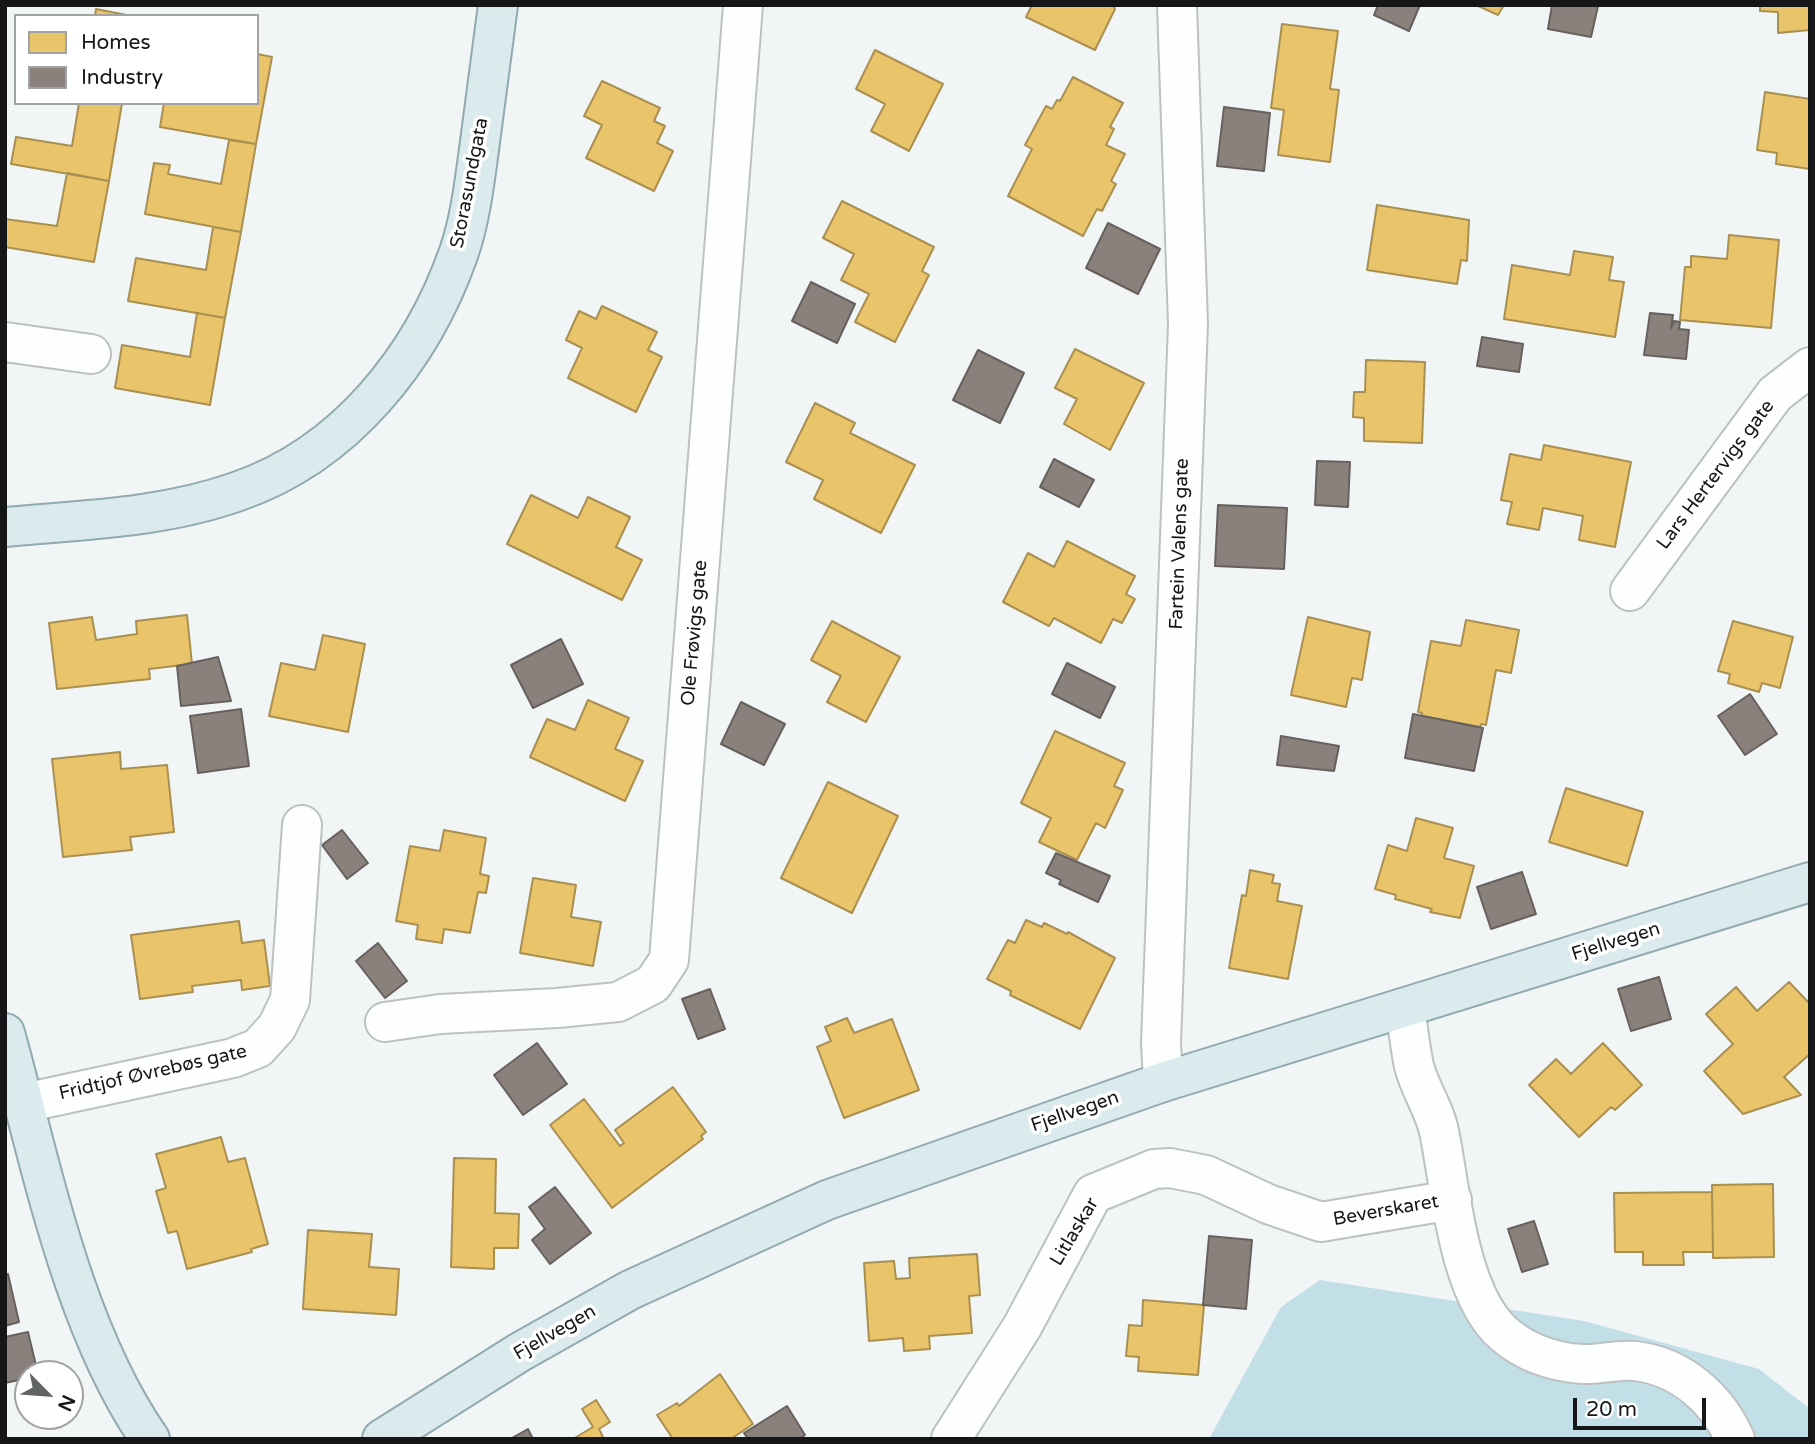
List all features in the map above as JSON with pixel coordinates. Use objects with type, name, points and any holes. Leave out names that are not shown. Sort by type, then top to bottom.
[{"type":"main road","name":"Storasundgata","points":[[5,527],[155,513],[237,492],[307,458],[365,410],[409,355],[441,296],[460,250],[474,187],[498,5]]},
{"type":"main road","name":"Fjellvegen","points":[[382,1439],[520,1352],[629,1290],[815,1205],[905,1170],[1163,1082],[1810,882]]},
{"type":"main road","points":[[5,1033],[65,1248],[90,1320],[119,1385],[150,1439]]},
{"type":"street","name":"Ole Frøvigs gate","points":[[385,1021],[440,1014],[618,1002],[653,984],[669,960],[743,5]]},
{"type":"street","name":"Fartein Valens gate","points":[[1163,1082],[1161,1043],[1188,324],[1177,5]]},
{"type":"street","points":[[5,342],[91,354]]},
{"type":"street","name":"Lars Hertervigs gate","points":[[1629,591],[1775,394],[1810,367]]},
{"type":"street","name":"Fridtjof Øvrebøs gate","points":[[24,1102],[233,1058],[258,1048],[277,1027],[290,1000],[302,825]]},
{"type":"street","name":"Beverskaret","points":[[1405,1008],[1415,1068],[1440,1134],[1446,1177],[1472,1289],[1484,1312],[1503,1333],[1520,1346],[1546,1358],[1583,1364],[1636,1361],[1676,1374],[1712,1401],[1735,1439]]},
{"type":"street","name":"Litlaskar","points":[[951,1439],[1022,1327],[1093,1194],[1154,1169],[1188,1170],[1206,1175],[1303,1218],[1321,1222]]},
{"type":"street","name":"Beverskaret","points":[[1321,1222],[1452,1200]]},
{"type":"shaded area","points":[[1320,1280],[1584,1321],[1759,1369],[1810,1409],[1810,1439],[1209,1439],[1281,1307]]},
{"type":"building: Homes","points":[[1032,5],[1113,5],[1115,9],[1095,50],[1026,17]]},
{"type":"building: Homes","points":[[1476,5],[1504,5],[1498,15]]},
{"type":"building: Homes","points":[[1760,5],[1810,5],[1810,30],[1778,33],[1778,12],[1760,11]]},
{"type":"building: Homes","points":[[96,9],[122,14],[95,14]]},
{"type":"building: Homes","points":[[1282,24],[1338,31],[1330,89],[1339,90],[1330,162],[1278,155],[1284,110],[1271,108]]},
{"type":"building: Homes","points":[[875,50],[943,84],[909,151],[871,131],[885,104],[856,89]]},
{"type":"building: Homes","points":[[259,54],[272,57],[256,144],[160,127],[164,105],[259,105]]},
{"type":"building: Homes","points":[[1073,77],[1123,103],[1110,127],[1114,129],[1106,145],[1125,154],[1111,181],[1116,184],[1102,211],[1097,209],[1083,236],[1008,196],[1032,149],[1025,145],[1046,106],[1052,109],[1057,100],[1060,101]]},
{"type":"building: Homes","points":[[602,81],[660,108],[654,121],[665,126],[657,143],[673,151],[654,191],[586,158],[602,125],[584,116]]},
{"type":"building: Homes","points":[[1765,92],[1810,99],[1810,169],[1776,164],[1777,153],[1757,150]]},
{"type":"building: Homes","points":[[79,105],[122,105],[109,181],[11,164],[16,137],[72,146]]},
{"type":"building: Homes","points":[[229,140],[256,144],[241,232],[145,214],[154,163],[170,165],[168,174],[221,184]]},
{"type":"building: Homes","points":[[67,173],[109,181],[94,262],[5,247],[5,219],[57,226]]},
{"type":"building: Homes","points":[[842,201],[934,247],[922,271],[929,275],[895,342],[855,322],[869,294],[841,280],[854,254],[823,238]]},
{"type":"building: Homes","points":[[1377,205],[1469,220],[1467,261],[1461,260],[1457,284],[1367,270]]},
{"type":"building: Homes","points":[[213,227],[241,232],[225,318],[128,301],[136,258],[206,270]]},
{"type":"building: Homes","points":[[1729,235],[1779,240],[1771,328],[1680,320],[1685,267],[1691,267],[1691,256],[1727,259]]},
{"type":"building: Homes","points":[[1574,251],[1613,257],[1609,280],[1624,282],[1615,337],[1504,319],[1512,265],[1570,275]]},
{"type":"building: Homes","points":[[602,306],[657,332],[648,350],[662,357],[636,412],[568,378],[582,348],[566,340],[579,311],[596,319]]},
{"type":"building: Homes","points":[[197,313],[225,318],[210,405],[115,388],[122,345],[190,357]]},
{"type":"building: Homes","points":[[1075,349],[1144,383],[1110,450],[1064,424],[1077,399],[1055,388]]},
{"type":"building: Homes","points":[[1366,360],[1425,362],[1422,443],[1364,441],[1364,418],[1353,417],[1354,392],[1365,392]]},
{"type":"building: Homes","points":[[815,403],[855,423],[850,433],[915,465],[881,533],[814,499],[823,480],[786,462]]},
{"type":"building: Homes","points":[[1544,445],[1631,462],[1615,547],[1579,540],[1583,516],[1543,508],[1539,530],[1507,524],[1512,502],[1501,500],[1510,454],[1541,460]]},
{"type":"building: Homes","points":[[531,495],[578,518],[588,497],[630,517],[616,547],[642,560],[622,600],[507,544]]},
{"type":"building: Homes","points":[[1067,541],[1135,576],[1126,594],[1135,599],[1122,623],[1113,619],[1101,643],[1054,618],[1049,626],[1003,602],[1028,553],[1054,567]]},
{"type":"building: Homes","points":[[187,615],[192,664],[149,669],[150,679],[57,689],[49,623],[92,617],[96,640],[137,634],[136,621]]},
{"type":"building: Homes","points":[[1308,617],[1370,632],[1362,680],[1352,678],[1346,707],[1291,695]]},
{"type":"building: Homes","points":[[1466,620],[1519,630],[1511,673],[1496,670],[1486,725],[1481,724],[1480,727],[1422,716],[1422,713],[1418,712],[1431,641],[1461,646]]},
{"type":"building: Homes","points":[[832,621],[900,657],[866,722],[827,702],[841,676],[811,660]]},
{"type":"building: Homes","points":[[1733,621],[1793,637],[1780,688],[1762,683],[1759,692],[1728,683],[1730,674],[1718,671]]},
{"type":"building: Homes","points":[[323,635],[365,644],[348,732],[269,716],[281,663],[315,670]]},
{"type":"building: Homes","points":[[588,700],[629,718],[615,749],[643,761],[625,801],[530,757],[547,719],[575,730]]},
{"type":"building: Homes","points":[[1055,731],[1125,763],[1114,786],[1123,790],[1105,828],[1096,823],[1077,860],[1039,842],[1051,818],[1021,803]]},
{"type":"building: Homes","points":[[120,752],[121,769],[167,765],[174,832],[130,837],[132,850],[63,857],[52,759]]},
{"type":"building: Homes","points":[[828,782],[898,816],[852,913],[781,878]]},
{"type":"building: Homes","points":[[1566,788],[1643,812],[1627,866],[1549,842]]},
{"type":"building: Homes","points":[[1416,818],[1453,828],[1444,858],[1474,866],[1460,918],[1430,912],[1432,909],[1395,899],[1396,895],[1375,889],[1388,845],[1407,851]]},
{"type":"building: Homes","points":[[444,830],[486,838],[480,874],[489,876],[486,893],[478,892],[470,933],[444,929],[442,943],[416,939],[418,925],[396,921],[410,846],[440,851]]},
{"type":"building: Homes","points":[[1250,870],[1274,875],[1272,883],[1280,884],[1277,901],[1302,906],[1288,979],[1229,968],[1242,895],[1246,896]]},
{"type":"building: Homes","points":[[533,878],[576,885],[571,917],[601,922],[593,966],[520,953]]},
{"type":"building: Homes","points":[[1026,920],[1042,927],[1044,923],[1067,934],[1068,932],[1115,958],[1080,1029],[1010,995],[1011,991],[987,979],[1008,940],[1015,943]]},
{"type":"building: Homes","points":[[239,921],[242,943],[264,940],[270,986],[242,990],[241,980],[192,986],[193,992],[140,999],[131,935]]},
{"type":"building: Homes","points":[[1789,982],[1810,1004],[1810,1054],[1784,1077],[1801,1095],[1743,1114],[1704,1071],[1733,1044],[1706,1014],[1736,987],[1757,1011]]},
{"type":"building: Homes","points":[[847,1018],[854,1033],[892,1019],[919,1090],[844,1118],[817,1047],[831,1041],[825,1027]]},
{"type":"building: Homes","points":[[1603,1043],[1642,1085],[1615,1110],[1611,1107],[1579,1137],[1529,1085],[1556,1059],[1571,1074]]},
{"type":"building: Homes","points":[[673,1087],[706,1132],[701,1136],[703,1139],[612,1208],[550,1125],[584,1099],[620,1146],[624,1143],[615,1130]]},
{"type":"building: Homes","points":[[221,1137],[228,1162],[245,1158],[268,1244],[251,1249],[252,1252],[187,1269],[177,1231],[168,1233],[156,1191],[166,1188],[156,1154]]},
{"type":"building: Homes","points":[[454,1158],[496,1159],[495,1213],[519,1214],[518,1248],[494,1248],[494,1269],[451,1267]]},
{"type":"building: Homes","points":[[1773,1184],[1774,1257],[1713,1258],[1712,1185]]},
{"type":"building: Homes","points":[[1712,1192],[1713,1252],[1683,1252],[1684,1265],[1643,1265],[1643,1252],[1615,1252],[1614,1193]]},
{"type":"building: Homes","points":[[308,1230],[372,1234],[369,1267],[399,1269],[396,1315],[303,1309]]},
{"type":"building: Homes","points":[[977,1254],[980,1295],[969,1296],[972,1333],[929,1336],[930,1349],[904,1351],[903,1338],[869,1341],[864,1263],[894,1261],[896,1279],[910,1278],[909,1258]]},
{"type":"building: Homes","points":[[1143,1300],[1204,1305],[1198,1375],[1138,1371],[1139,1357],[1126,1356],[1129,1325],[1142,1326]]},
{"type":"building: Homes","points":[[720,1374],[753,1424],[731,1439],[673,1439],[657,1415],[677,1403],[679,1406]]},
{"type":"building: Homes","points":[[596,1400],[610,1422],[599,1429],[604,1439],[573,1439],[593,1427],[582,1409]]},
{"type":"building: Industry","points":[[1378,5],[1420,5],[1409,31],[1374,15]]},
{"type":"building: Industry","points":[[1552,5],[1598,6],[1591,37],[1548,29]]},
{"type":"building: Industry","points":[[1224,107],[1270,113],[1264,171],[1217,166]]},
{"type":"building: Industry","points":[[1108,223],[1160,249],[1138,294],[1086,268]]},
{"type":"building: Industry","points":[[811,282],[855,304],[837,343],[792,321]]},
{"type":"building: Industry","points":[[1650,313],[1673,315],[1671,328],[1674,321],[1680,322],[1679,329],[1689,330],[1686,359],[1644,355]]},
{"type":"building: Industry","points":[[1482,337],[1523,344],[1519,372],[1477,366]]},
{"type":"building: Industry","points":[[978,350],[1024,373],[1000,423],[953,400]]},
{"type":"building: Industry","points":[[1054,459],[1094,480],[1079,507],[1040,487]]},
{"type":"building: Industry","points":[[1317,461],[1350,462],[1348,507],[1315,505]]},
{"type":"building: Industry","points":[[1218,505],[1287,508],[1284,569],[1215,566]]},
{"type":"building: Industry","points":[[561,639],[583,684],[533,708],[511,665]]},
{"type":"building: Industry","points":[[218,657],[231,701],[181,706],[177,666]]},
{"type":"building: Industry","points":[[1067,663],[1115,687],[1100,718],[1052,694]]},
{"type":"building: Industry","points":[[1750,694],[1777,734],[1745,755],[1718,716]]},
{"type":"building: Industry","points":[[741,702],[785,724],[764,765],[721,744]]},
{"type":"building: Industry","points":[[241,709],[249,766],[198,773],[190,716]]},
{"type":"building: Industry","points":[[1413,714],[1483,728],[1474,771],[1405,758]]},
{"type":"building: Industry","points":[[1281,736],[1339,746],[1334,771],[1277,765]]},
{"type":"building: Industry","points":[[342,830],[368,863],[347,879],[322,845]]},
{"type":"building: Industry","points":[[1056,853],[1110,876],[1098,902],[1059,884],[1061,880],[1046,873]]},
{"type":"building: Industry","points":[[1522,872],[1536,914],[1491,929],[1477,887]]},
{"type":"building: Industry","points":[[378,943],[407,981],[385,998],[356,961]]},
{"type":"building: Industry","points":[[1659,977],[1671,1019],[1631,1031],[1618,989]]},
{"type":"building: Industry","points":[[710,989],[725,1029],[698,1039],[682,999]]},
{"type":"building: Industry","points":[[537,1043],[567,1084],[523,1115],[494,1075]]},
{"type":"building: Industry","points":[[555,1187],[591,1233],[550,1264],[532,1240],[545,1229],[529,1207]]},
{"type":"building: Industry","points":[[1534,1221],[1548,1264],[1522,1272],[1508,1229]]},
{"type":"building: Industry","points":[[1209,1236],[1252,1240],[1246,1309],[1203,1305]]},
{"type":"building: Industry","points":[[8,1274],[19,1322],[5,1326],[5,1275]]},
{"type":"building: Industry","points":[[28,1332],[35,1360],[14,1360],[14,1381],[5,1383],[5,1337]]},
{"type":"building: Industry","points":[[787,1406],[805,1435],[799,1439],[748,1439],[744,1433]]},
{"type":"building: Industry","points":[[528,1429],[533,1439],[510,1439]]}]
